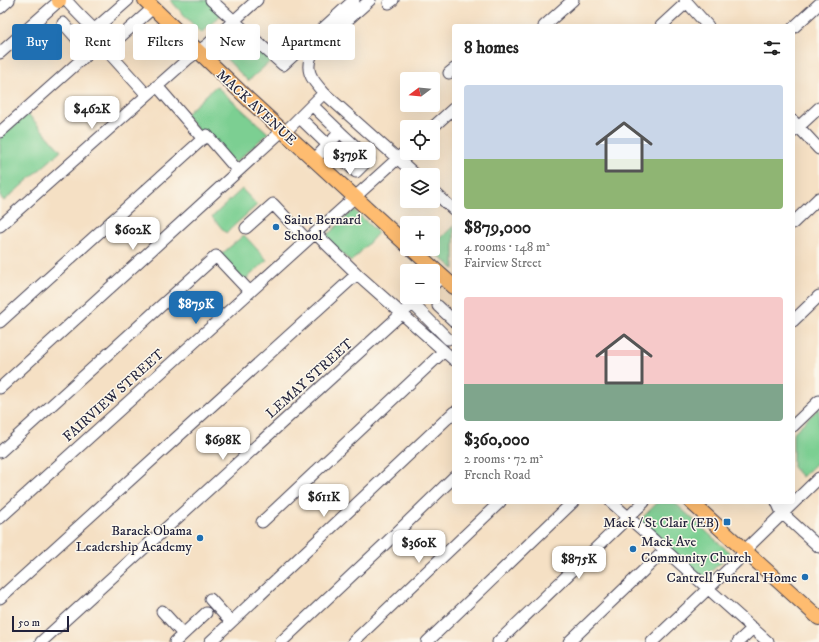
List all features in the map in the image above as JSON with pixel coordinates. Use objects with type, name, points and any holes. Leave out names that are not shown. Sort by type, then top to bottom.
[{"type":"main road","name":"MACK AVENUE","points":[[149,4],[170,24]]},
{"type":"main road","name":"MACK AVENUE","points":[[198,51],[283,132],[400,239]]},
{"type":"main road","points":[[419,256],[447,283]]},
{"type":"main road","points":[[696,504],[819,618]]},
{"type":"street","points":[[0,8],[9,0]]},
{"type":"street","points":[[0,53],[61,0],[90,24]]},
{"type":"street","points":[[101,24],[128,0]]},
{"type":"street","points":[[211,0],[283,65],[354,0]]},
{"type":"street","points":[[198,51],[256,0]]},
{"type":"street","points":[[370,0],[319,45],[310,56],[310,73],[315,83],[324,93],[409,168]]},
{"type":"street","points":[[546,24],[573,0]]},
{"type":"street","points":[[663,24],[686,1],[706,24]]},
{"type":"street","points":[[125,30],[149,4]]},
{"type":"street","points":[[795,26],[819,4]]},
{"type":"street","points":[[63,23],[70,31]]},
{"type":"street","points":[[0,132],[81,60]]},
{"type":"street","points":[[118,60],[147,95]]},
{"type":"street","points":[[0,226],[187,60]]},
{"type":"street","points":[[157,86],[203,139]]},
{"type":"street","points":[[0,388],[238,171],[300,118],[324,93]]},
{"type":"street","points":[[300,118],[356,172],[369,159],[312,105]]},
{"type":"street","points":[[819,108],[795,126],[819,149]]},
{"type":"street","points":[[440,121],[452,110]]},
{"type":"street","points":[[314,160],[340,132]]},
{"type":"street","points":[[0,322],[207,135],[238,171]]},
{"type":"street","name":"FAIRVIEW STREET","points":[[0,518],[398,158]]},
{"type":"street","points":[[440,197],[452,208]]},
{"type":"street","points":[[795,221],[819,198]]},
{"type":"street","points":[[246,228],[273,204],[357,274],[452,358]]},
{"type":"street","points":[[0,452],[216,256],[250,292]]},
{"type":"street","points":[[0,598],[357,274]]},
{"type":"street","points":[[795,318],[819,296]]},
{"type":"street","name":"LEMAY STREET","points":[[41,642],[412,304]]},
{"type":"street","points":[[419,304],[448,339]]},
{"type":"street","points":[[438,306],[452,319]]},
{"type":"street","points":[[262,522],[444,351]]},
{"type":"street","points":[[795,424],[819,401]]},
{"type":"street","points":[[210,642],[452,414]]},
{"type":"street","points":[[795,501],[819,478]]},
{"type":"street","points":[[281,642],[452,479]]},
{"type":"street","points":[[353,642],[498,504]]},
{"type":"street","points":[[427,642],[571,504]]},
{"type":"street","points":[[614,504],[768,642]]},
{"type":"street","points":[[498,642],[642,504]]},
{"type":"street","points":[[778,504],[782,513],[819,547]]},
{"type":"street","points":[[652,642],[737,561],[745,550],[792,504]]},
{"type":"street","points":[[569,642],[665,550]]},
{"type":"street","points":[[210,599],[231,622]]},
{"type":"street","points":[[162,611],[183,634]]},
{"type":"street","points":[[175,642],[206,613]]},
{"type":"street","points":[[738,642],[753,628]]},
{"type":"green space","points":[[170,0],[207,0],[222,14],[211,24],[206,24],[206,28],[201,33],[198,30],[198,24],[193,24]]},
{"type":"green space","points":[[260,48],[268,55],[268,60],[272,60],[248,81],[228,60],[260,60]]},
{"type":"green space","points":[[216,86],[268,133],[235,163],[207,139],[185,115]]},
{"type":"green space","points":[[28,114],[61,151],[4,201],[0,196],[0,138]]},
{"type":"green space","points":[[242,189],[257,205],[226,233],[212,217]]},
{"type":"green space","points":[[354,210],[378,233],[351,262],[325,237]]},
{"type":"green space","points":[[452,227],[452,267],[439,256],[440,239]]},
{"type":"green space","points":[[244,235],[267,260],[243,282],[218,257]]},
{"type":"green space","points":[[819,408],[819,461],[802,477],[795,469],[795,431]]},
{"type":"green space","points":[[656,504],[676,504],[731,554],[702,579],[638,522]]},
{"type":"place","name":"Saint Bernard School","points":[[276,227]]},
{"type":"place","name":"Mack / St Clair (EB)","points":[[727,522]]},
{"type":"place","name":"Barack Obama Leadership Academy","points":[[200,538]]},
{"type":"place","name":"Mack Ave Community Church","points":[[633,549]]},
{"type":"place","name":"Cantrell Funeral Home","points":[[805,577]]}]
